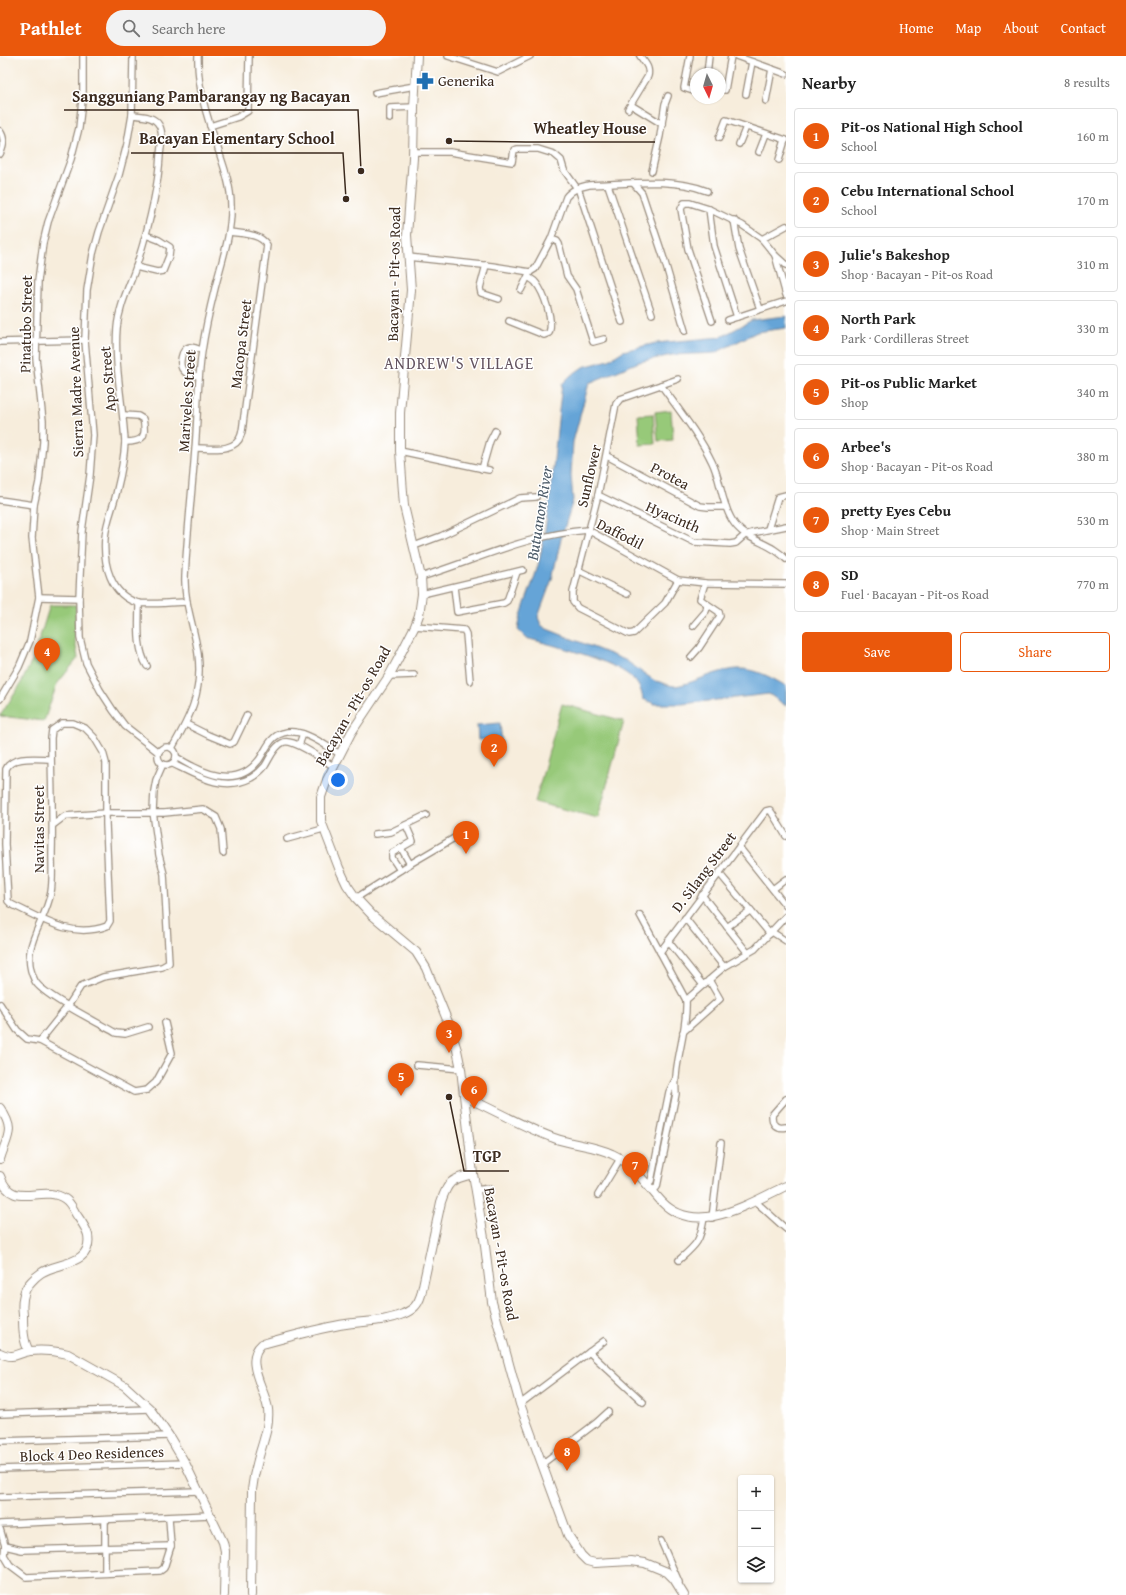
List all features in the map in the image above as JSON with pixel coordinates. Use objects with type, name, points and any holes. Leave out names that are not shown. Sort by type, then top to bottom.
[{"type":"main road","name":"Bacayan - Pit-os Road","points":[[417,56],[414,107],[414,152],[407,235],[411,290],[400,413],[400,451],[404,506],[414,546],[422,594],[419,614],[389,676],[365,712],[326,780],[321,797],[320,814],[323,829],[339,868],[356,898],[372,915],[416,952],[426,968],[458,1050],[473,1174],[484,1238],[492,1302],[520,1404],[568,1535],[580,1555],[587,1561],[595,1563],[631,1561],[657,1567],[667,1572],[674,1579],[684,1595]]},
{"type":"main road","points":[[465,1098],[552,1137],[599,1149],[612,1154],[634,1170],[663,1203],[671,1209],[687,1215],[708,1218],[786,1186]]},
{"type":"main road","points":[[0,1108],[8,1121],[9,1129],[8,1141],[0,1159]]},
{"type":"main road","points":[[251,1595],[252,1490],[254,1475],[268,1420],[268,1409],[254,1364],[254,1353],[262,1344],[346,1324],[389,1319],[404,1314],[414,1308],[421,1295],[441,1202],[446,1187],[456,1178],[473,1174]]},
{"type":"main road","points":[[0,1176],[3,1185],[12,1194],[20,1196],[48,1194],[64,1198],[72,1207],[88,1235],[87,1248],[81,1256],[63,1266],[42,1272],[25,1290],[22,1303],[23,1327],[26,1346],[29,1351]]},
{"type":"main road","points":[[0,1353],[7,1356],[17,1356],[29,1351],[58,1352],[68,1354],[125,1386],[150,1409],[169,1436],[185,1463],[224,1547],[224,1595]]},
{"type":"street","name":"Pinatubo Street","points":[[39,598],[35,575],[32,538],[34,505],[39,482],[43,442],[43,421],[37,378],[36,341],[38,281],[43,243],[48,222],[73,153],[79,128],[83,91],[83,56]]},
{"type":"street","name":"Sierra Madre Avenue","points":[[133,56],[132,115],[124,160],[93,254],[87,290],[85,340],[93,434],[90,475],[82,531],[79,598],[80,638],[86,663],[100,690],[113,710],[125,726],[158,752]]},
{"type":"street","name":"Mariveles Street","points":[[172,748],[186,724],[194,702],[199,673],[198,654],[187,602],[185,579],[196,448],[199,376],[202,350],[212,300],[230,232],[230,192],[223,163],[210,126],[200,82],[198,56]]},
{"type":"street","points":[[210,126],[238,117],[248,110],[249,56]]},
{"type":"street","points":[[448,56],[498,72],[530,56]]},
{"type":"street","points":[[640,56],[648,66],[649,72],[629,107],[662,124]]},
{"type":"street","points":[[690,56],[684,88],[690,90]]},
{"type":"street","points":[[708,68],[710,56]]},
{"type":"street","points":[[726,84],[731,56]]},
{"type":"street","points":[[736,56],[786,74]]},
{"type":"street","points":[[746,94],[752,62]]},
{"type":"street","points":[[766,101],[772,69]]},
{"type":"street","points":[[375,93],[415,86]]},
{"type":"street","points":[[652,171],[665,104],[668,96]]},
{"type":"street","points":[[390,119],[390,108],[414,107]]},
{"type":"street","name":"Apo Street","points":[[132,115],[151,118],[158,123],[161,129],[159,178],[146,235],[121,309],[117,326],[116,343],[124,415],[125,442],[124,459],[105,538],[107,567],[111,579],[120,593],[139,603],[187,602]]},
{"type":"street","points":[[719,138],[726,120],[785,140],[779,160]]},
{"type":"street","points":[[739,144],[746,127]]},
{"type":"street","points":[[0,131],[4,146],[0,154]]},
{"type":"street","points":[[759,152],[766,134]]},
{"type":"street","points":[[414,152],[450,152],[512,162],[514,150],[518,149],[538,149],[554,154],[560,160],[564,170],[577,188],[622,322]]},
{"type":"street","points":[[521,290],[551,239],[569,192],[589,185],[667,183],[696,186],[707,191]]},
{"type":"street","points":[[608,184],[652,314]]},
{"type":"street","points":[[634,184],[642,193],[664,259],[685,331]]},
{"type":"street","points":[[712,321],[688,249],[681,208],[684,203],[686,202],[709,209],[734,220],[762,239],[775,255],[786,265]]},
{"type":"street","points":[[709,209],[714,246],[737,317]]},
{"type":"street","points":[[734,220],[738,249],[760,309]]},
{"type":"street","points":[[762,239],[786,226]]},
{"type":"street","name":"Macopa Street","points":[[196,448],[224,448],[235,445],[241,436],[266,245],[260,238],[230,232]]},
{"type":"street","points":[[136,267],[157,272],[163,271],[166,265],[170,247],[159,240],[146,235]]},
{"type":"street","points":[[551,239],[557,241],[559,244],[567,276],[576,289],[593,342],[604,339]]},
{"type":"street","points":[[775,255],[786,295]]},
{"type":"street","points":[[408,257],[486,265],[529,275],[536,283],[549,310],[551,328],[549,333],[544,335],[509,321]]},
{"type":"street","points":[[486,265],[480,288],[481,293],[499,299]]},
{"type":"street","points":[[728,320],[786,302]]},
{"type":"street","points":[[0,342],[85,340]]},
{"type":"street","points":[[199,376],[185,373],[181,368],[181,362],[184,351],[188,347],[202,350]]},
{"type":"street","name":"Sunflower","points":[[678,379],[620,399],[616,404],[607,456],[578,570],[573,592],[573,602],[578,608],[630,634],[634,633],[664,603],[678,580]]},
{"type":"street","points":[[661,385],[712,461],[726,507],[732,521],[745,535],[773,548],[786,559]]},
{"type":"street","points":[[124,415],[138,416],[142,419],[144,431],[140,440],[136,442],[125,442]]},
{"type":"street","points":[[482,469],[490,441],[495,431]]},
{"type":"street","points":[[400,451],[489,470]]},
{"type":"street","name":"Protea","points":[[607,456],[700,506],[716,508],[726,507]]},
{"type":"street","name":"Hyacinth","points":[[598,495],[694,542],[736,543],[745,535],[786,526]]},
{"type":"street","points":[[768,529],[778,497],[786,495]]},
{"type":"street","points":[[414,546],[440,536],[520,498],[536,497]]},
{"type":"street","points":[[0,500],[34,505]]},
{"type":"street","name":"Daffodil","points":[[420,577],[511,545],[542,537],[588,530],[678,580],[705,583],[786,584]]},
{"type":"street","points":[[422,594],[523,570]]},
{"type":"street","points":[[578,570],[627,594]]},
{"type":"street","points":[[454,587],[457,612],[504,603],[507,601],[517,572]]},
{"type":"street","points":[[691,657],[699,648],[720,616],[719,612],[700,599],[705,583]]},
{"type":"street","points":[[0,699],[19,667],[30,641],[39,598],[79,598]]},
{"type":"street","points":[[139,603],[138,632],[142,657],[147,666]]},
{"type":"street","points":[[693,626],[706,611],[707,605]]},
{"type":"street","points":[[414,626],[464,630],[466,634],[470,680]]},
{"type":"street","points":[[389,676],[414,675]]},
{"type":"street","points":[[186,724],[230,744],[234,742],[247,715]]},
{"type":"street","name":"Navitas Street","points":[[106,813],[106,763],[103,752],[94,737],[85,728],[73,722],[62,723],[56,726],[52,730],[51,738],[53,825],[51,891],[43,919],[30,945],[29,963],[36,983],[51,996],[116,1033],[125,1034],[148,1027]]},
{"type":"street","points":[[176,757],[193,767],[209,773],[226,776],[245,772],[259,760],[274,737],[283,733],[292,732],[303,734],[340,754]]},
{"type":"street","points":[[299,745],[303,734]]},
{"type":"street","points":[[173,764],[176,757],[172,748],[163,748],[158,752],[158,760],[163,764],[173,764],[207,780],[225,784],[244,781],[255,776],[264,768],[278,746],[284,742],[291,742],[299,745],[333,766]]},
{"type":"street","points":[[51,759],[16,760],[8,765],[6,769],[7,897],[11,904],[43,919],[66,928],[79,931],[108,926],[106,813]]},
{"type":"street","points":[[40,1041],[68,1006],[81,986],[103,977],[162,967],[169,963],[164,874],[158,856],[153,812],[154,791],[163,764]]},
{"type":"street","points":[[207,780],[209,773]]},
{"type":"street","points":[[52,812],[65,816],[106,813],[164,813],[203,809],[216,817],[221,829],[222,853]]},
{"type":"street","name":"D. Silang Street","points":[[660,952],[766,811],[770,810],[786,836]]},
{"type":"street","points":[[376,834],[391,832],[426,815]]},
{"type":"street","points":[[53,825],[65,816]]},
{"type":"street","points":[[400,870],[392,858],[392,853],[413,841],[406,825]]},
{"type":"street","points":[[287,839],[323,829]]},
{"type":"street","points":[[356,898],[461,834]]},
{"type":"street","points":[[738,847],[786,906]]},
{"type":"street","points":[[401,848],[410,864]]},
{"type":"street","points":[[719,873],[771,933],[786,941]]},
{"type":"street","points":[[773,889],[786,879]]},
{"type":"street","points":[[702,895],[747,952]]},
{"type":"street","points":[[727,927],[750,910]]},
{"type":"street","points":[[640,915],[686,1000],[683,1032],[675,1080],[676,1094],[657,1187],[653,1191]]},
{"type":"street","points":[[686,1000],[724,967],[747,952],[755,949],[786,916]]},
{"type":"street","points":[[685,918],[724,967]]},
{"type":"street","points":[[668,941],[703,985]]},
{"type":"street","points":[[683,1032],[720,999],[709,980]]},
{"type":"street","points":[[0,1004],[17,1030],[27,1039],[40,1041],[134,1092],[147,1090],[156,1082],[172,1053],[165,1023]]},
{"type":"street","points":[[417,1065],[461,1069]]},
{"type":"street","points":[[647,1184],[651,1180],[669,1092],[675,1080]]},
{"type":"street","points":[[786,1099],[772,1115],[772,1122],[775,1126],[781,1128],[786,1127]]},
{"type":"street","points":[[679,1260],[701,1237],[708,1218],[721,1142]]},
{"type":"street","points":[[598,1195],[620,1159]]},
{"type":"street","points":[[476,1190],[490,1188]]},
{"type":"street","points":[[755,1200],[786,1230]]},
{"type":"street","points":[[520,1404],[604,1341]]},
{"type":"street","points":[[589,1352],[643,1402]]},
{"type":"street","points":[[0,1414],[150,1409]]},
{"type":"street","points":[[542,1464],[596,1423],[608,1412]]},
{"type":"street","points":[[0,1441],[169,1436]]},
{"type":"street","name":"Block 4 Deo Residences","points":[[0,1469],[185,1463]]},
{"type":"street","points":[[0,1496],[199,1491]]},
{"type":"street","points":[[0,1524],[210,1516]]},
{"type":"street","points":[[0,1529],[5,1546],[4,1555],[10,1565],[26,1577],[160,1571],[164,1568],[171,1546],[169,1518]]},
{"type":"street","points":[[105,1521],[105,1573]]},
{"type":"street","points":[[661,1542],[684,1595]]},
{"type":"street","points":[[5,1546],[22,1550],[171,1546]]},
{"type":"green space","points":[[671,410],[673,440],[658,441],[655,412]]},
{"type":"green space","points":[[653,414],[655,444],[640,445],[638,415]]},
{"type":"green space","points":[[50,605],[76,605],[75,641],[78,658],[57,684],[44,721],[0,716],[19,687],[33,659]]},
{"type":"green space","points":[[562,704],[624,721],[598,818],[535,802]]},
{"type":"water","points":[[786,316],[786,328],[757,332],[715,353],[672,355],[639,362],[589,383],[573,442],[571,475],[573,500],[561,539],[552,579],[538,617],[541,625],[547,629],[625,660],[655,681],[673,686],[736,669],[745,669],[764,674],[786,686],[786,706],[769,694],[682,704],[655,704],[643,699],[638,685],[631,677],[619,669],[604,662],[569,650],[526,638],[518,630],[522,611],[538,566],[544,536],[562,384],[583,367],[609,360],[623,351],[656,343],[721,337],[752,320]]},
{"type":"water","points":[[500,723],[502,743],[494,744],[493,739],[478,740],[477,725]]},
{"type":"place","name":"Generika","points":[[425,81]]},
{"type":"place","name":"Wheatley House","points":[[449,141]]},
{"type":"place","name":"Sangguniang Pambarangay ng Bacayan","points":[[361,171]]},
{"type":"place","name":"Bacayan Elementary School","points":[[346,199]]},
{"type":"place","name":"North Park","points":[[47,671]]},
{"type":"place","name":"Cebu International School","points":[[494,767]]},
{"type":"place","name":"Pit-os National High School","points":[[466,854]]},
{"type":"place","name":"Julie's Bakeshop","points":[[449,1053]]},
{"type":"place","name":"Pit-os Public Market","points":[[401,1096]]},
{"type":"place","name":"TGP","points":[[449,1097]]},
{"type":"place","name":"Arbee's","points":[[474,1109]]},
{"type":"place","name":"pretty Eyes Cebu","points":[[635,1185]]},
{"type":"place","name":"SD","points":[[567,1471]]},
{"type":"district","name":"ANDREW'S VILLAGE","points":[[459,363]]},
{"type":"water label","name":"Butuanon River","points":[[539,513]]}]
